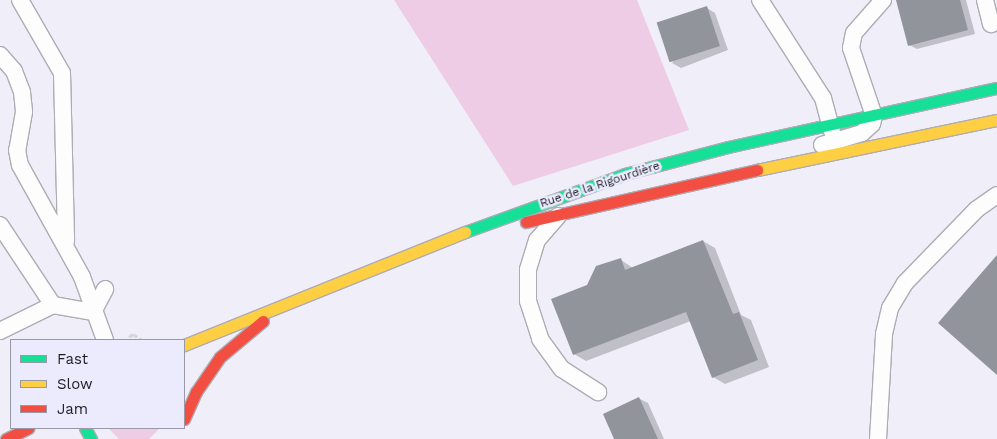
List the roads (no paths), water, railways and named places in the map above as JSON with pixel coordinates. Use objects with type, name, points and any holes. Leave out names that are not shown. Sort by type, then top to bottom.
[{"type":"street","name":"Rue de la Rigourdière","points":[[185,345],[280,308],[411,252],[625,174],[728,147],[997,88]]},
{"type":"street","name":"Rue de la Rigourdière","points":[[475,230],[557,216],[779,165],[997,120]]},
{"type":"street","name":"Rue de la Rigourdière","points":[[185,420],[196,392],[220,357],[280,308]]},
{"type":"street","points":[[6,439],[27,429]]},
{"type":"lane","points":[[20,0],[62,73],[66,245]]},
{"type":"lane","points":[[760,0],[822,98],[832,124],[833,140]]},
{"type":"lane","points":[[874,116],[851,48],[854,33],[883,0]]},
{"type":"lane","points":[[985,0],[991,24]]},
{"type":"lane","points":[[0,55],[14,71],[22,92],[24,112],[17,150],[20,165],[82,277],[93,312],[105,339]]},
{"type":"lane","name":"Rue de la Rigourdière","points":[[779,165],[833,140],[862,133],[872,124],[874,116]]},
{"type":"lane","name":"Rue de la Rigourdière","points":[[557,216],[581,201],[686,171],[728,147]]},
{"type":"lane","points":[[878,439],[884,334],[890,308],[905,283],[978,209],[997,196]]},
{"type":"lane","points":[[557,216],[537,240],[528,270],[528,302],[540,339],[562,369],[598,392]]},
{"type":"lane","points":[[0,225],[53,305]]},
{"type":"lane","points":[[93,312],[105,289]]},
{"type":"lane","points":[[0,331],[53,305],[93,312]]}]
